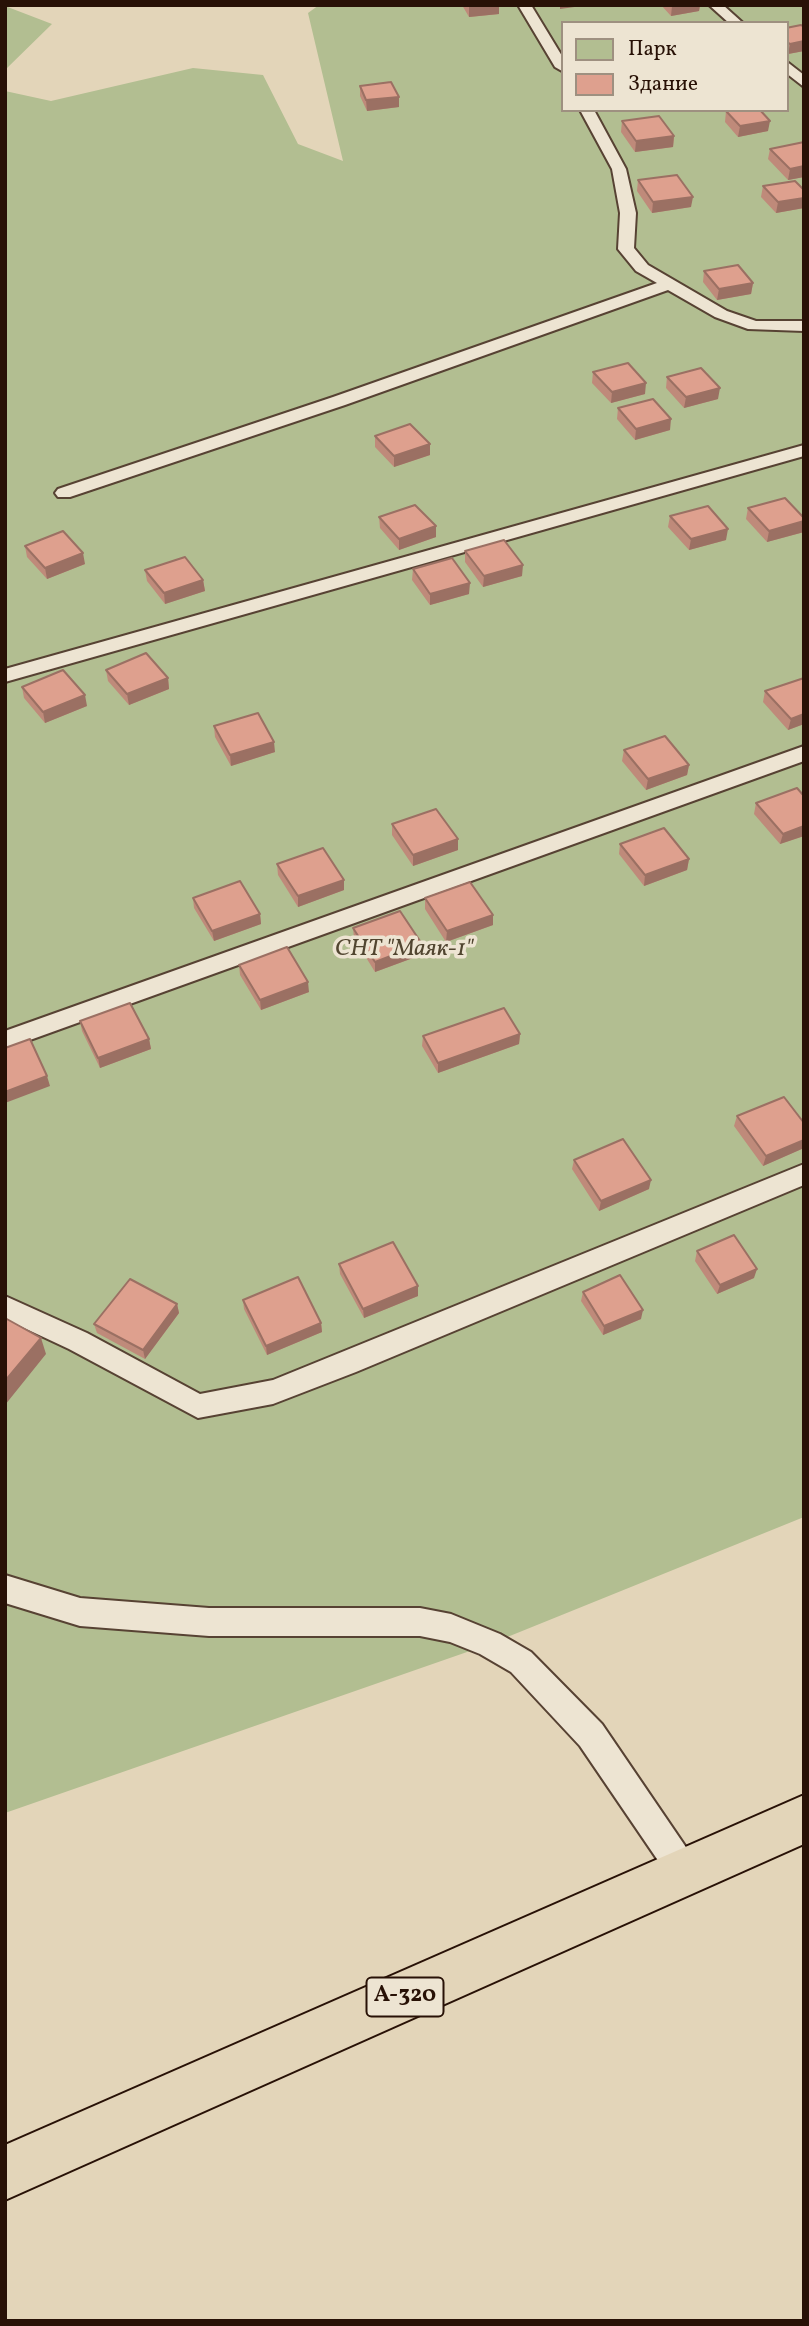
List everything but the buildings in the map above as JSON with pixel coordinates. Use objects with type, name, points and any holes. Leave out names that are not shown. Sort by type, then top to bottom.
[{"type":"highway","name":"А-320","points":[[5,2173],[804,1819]]},
{"type":"lane","points":[[524,5],[560,64]]},
{"type":"lane","points":[[715,5],[735,21]]},
{"type":"lane","points":[[788,67],[804,83]]},
{"type":"lane","points":[[588,112],[619,169],[628,213],[626,249],[642,268],[721,314],[754,326],[804,327]]},
{"type":"lane","points":[[64,493],[365,392],[670,284]]},
{"type":"lane","points":[[5,676],[804,450]]},
{"type":"lane","points":[[5,1040],[804,753]]},
{"type":"lane","points":[[5,1307],[78,1341],[198,1406],[273,1392],[335,1369],[804,1174]]},
{"type":"lane","points":[[5,1589],[80,1612],[209,1622],[420,1622],[451,1628],[490,1644],[521,1662],[591,1735],[685,1873]]},
{"type":"green space","name":"СНТ \"Маяк-1\"","points":[[319,5],[804,5],[804,1517],[490,1644],[5,1813],[5,91],[51,101],[193,68],[263,75],[298,144],[343,161],[308,13]]},
{"type":"green space","points":[[5,6],[52,24],[5,70]]}]
